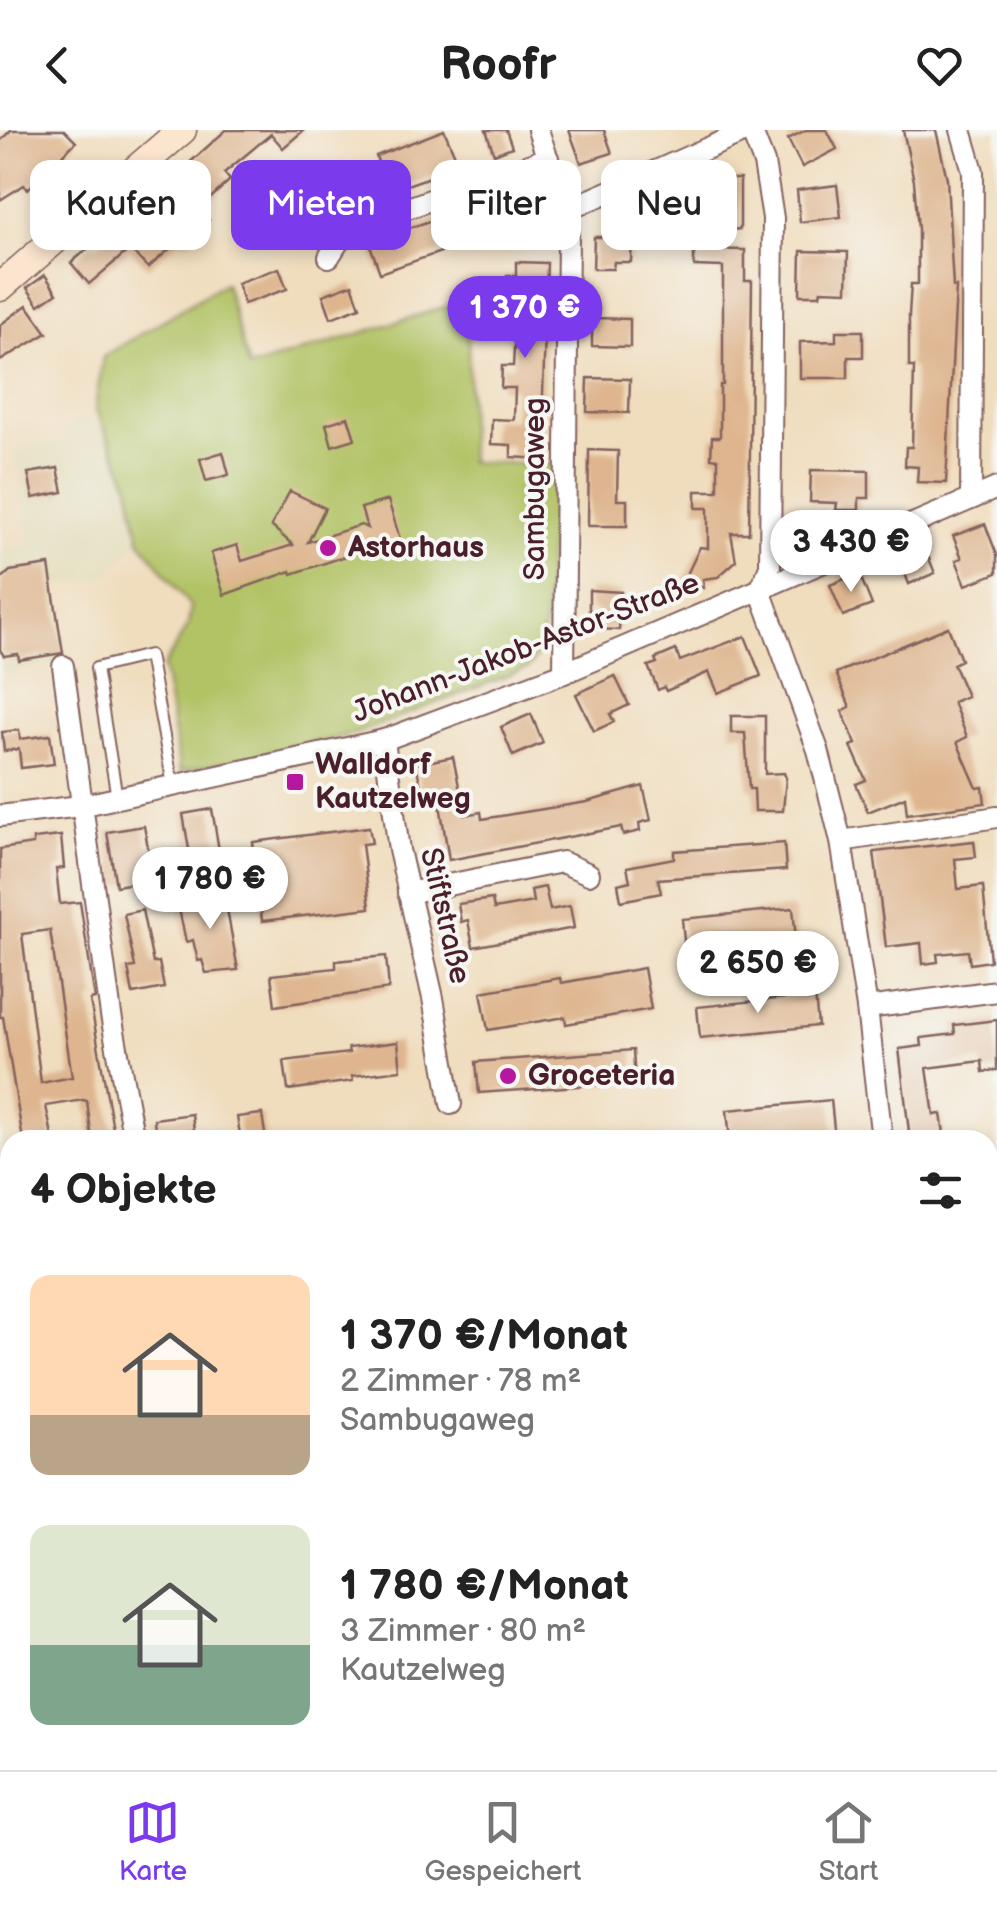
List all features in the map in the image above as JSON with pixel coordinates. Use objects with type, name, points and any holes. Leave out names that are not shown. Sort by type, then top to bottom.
[{"type":"street","points":[[0,287],[182,130]]},
{"type":"street","name":"Sambugaweg","points":[[538,130],[548,158]]},
{"type":"street","points":[[581,204],[750,130],[764,163],[773,218],[770,566],[760,590],[818,750],[841,841],[881,1130]]},
{"type":"street","points":[[960,130],[973,171],[971,500]]},
{"type":"street","points":[[329,257],[340,240],[360,226],[548,158]]},
{"type":"street","name":"Sambugaweg","points":[[564,673],[568,250]]},
{"type":"street","name":"Johann-Jakob-Astor-Straße","points":[[0,816],[80,806],[384,740],[564,673],[997,488]]},
{"type":"street","points":[[63,666],[111,1015],[132,1130]]},
{"type":"street","name":"Stiftstraße","points":[[384,740],[408,893],[434,998],[451,1104]]},
{"type":"street","points":[[841,841],[997,818]]},
{"type":"street","points":[[408,893],[562,862],[589,874]]},
{"type":"street","points":[[867,1008],[997,991]]},
{"type":"lane","points":[[117,798],[96,668],[149,655],[173,786]]},
{"type":"shaded area","points":[[76,420],[95,420],[103,428],[126,481],[138,540],[102,579],[55,586],[67,656],[59,664],[0,673],[0,550],[31,546],[15,450],[61,443],[66,428]]},
{"type":"green space","points":[[225,283],[249,368],[468,300],[469,462],[555,464],[544,627],[540,653],[528,668],[357,733],[180,772],[163,667],[188,626],[191,607],[140,540],[128,481],[95,408],[103,357]]},
{"type":"building","points":[[11,130],[64,130],[76,142],[58,160],[30,160],[30,187],[24,185],[0,200],[0,141]]},
{"type":"building","points":[[226,130],[304,130],[283,148],[271,134],[240,160],[231,160],[231,167],[224,173],[230,180],[211,198],[211,160],[193,160]]},
{"type":"building","points":[[444,130],[456,158],[431,160],[431,177],[411,184],[411,160],[377,160],[376,156]]},
{"type":"building","points":[[486,130],[506,130],[512,147],[494,154]]},
{"type":"building","points":[[569,130],[604,130],[612,153],[581,163]]},
{"type":"building","points":[[806,130],[827,130],[837,149],[802,167],[788,139]]},
{"type":"building","points":[[903,130],[936,130],[947,179],[956,287],[946,483],[917,482],[918,467],[905,466],[906,447],[912,447],[914,367],[909,367],[909,315],[911,284],[918,284],[918,229],[914,181]]},
{"type":"building","points":[[737,179],[740,179],[737,229]]},
{"type":"building","points":[[837,185],[841,217],[800,222],[797,190]]},
{"type":"building","points":[[431,220],[431,250],[446,250],[380,273],[372,250],[411,250],[411,227]]},
{"type":"building","points":[[594,237],[601,237],[601,250],[631,250],[631,262],[614,262],[613,269],[593,269]]},
{"type":"building","points":[[86,250],[129,250],[89,284],[71,263]]},
{"type":"building","points":[[131,250],[168,250],[148,268]]},
{"type":"building","points":[[694,250],[745,250],[745,281],[752,281],[749,533],[731,533],[736,561],[718,577],[703,579],[704,588],[683,583],[700,547],[708,548],[708,508],[696,508],[696,491],[718,491],[718,459],[711,458],[712,437],[720,437],[723,267],[694,266]]},
{"type":"building","points":[[801,251],[848,252],[847,291],[821,290],[820,295],[800,295]]},
{"type":"building","points":[[516,262],[547,263],[541,459],[511,457],[511,445],[491,444],[492,419],[514,420],[515,388],[501,388],[502,366],[513,366],[515,330],[504,330],[507,276],[516,276]]},
{"type":"building","points":[[279,268],[287,289],[244,304],[237,283]]},
{"type":"building","points":[[45,275],[57,293],[39,305],[27,288]]},
{"type":"building","points":[[352,284],[360,307],[331,318],[323,295]]},
{"type":"building","points":[[27,305],[47,333],[0,361],[0,325]]},
{"type":"building","points":[[592,318],[630,319],[630,347],[592,346]]},
{"type":"building","points":[[836,331],[863,331],[863,357],[848,357],[848,378],[800,378],[800,342],[836,341]]},
{"type":"building","points":[[588,378],[630,379],[629,413],[587,412]]},
{"type":"building","points":[[348,417],[355,439],[332,446],[326,424]]},
{"type":"building","points":[[589,450],[618,451],[617,500],[627,500],[627,526],[588,526]]},
{"type":"building","points":[[223,452],[229,475],[206,481],[200,459]]},
{"type":"building","points":[[58,468],[63,492],[33,498],[28,473]]},
{"type":"building","points":[[811,470],[869,471],[869,498],[859,498],[859,510],[836,510],[837,503],[810,502]]},
{"type":"building","name":"Astorhaus","points":[[290,491],[325,508],[308,542],[361,525],[367,528],[361,508],[388,500],[401,542],[374,550],[373,547],[292,574],[291,571],[224,595],[211,553],[237,545],[242,561],[293,545],[271,526]]},
{"type":"building","points":[[985,524],[997,555],[997,573],[966,585],[956,560],[962,558],[953,536]]},
{"type":"building","points":[[925,549],[935,573],[909,584],[899,559]]},
{"type":"building","points":[[49,565],[63,653],[19,660],[18,654],[4,656],[0,650],[0,580],[10,571]]},
{"type":"building","points":[[859,573],[872,605],[843,616],[830,585]]},
{"type":"building","points":[[589,590],[621,592],[619,630],[595,629],[596,610],[589,610]]},
{"type":"building","points":[[948,627],[961,660],[953,664],[967,696],[953,702],[967,737],[957,742],[977,788],[983,787],[985,803],[907,814],[905,797],[868,812],[856,784],[866,780],[842,711],[850,707],[836,673]]},
{"type":"building","points":[[745,636],[761,676],[718,693],[709,672],[666,691],[664,687],[658,690],[648,666],[657,663],[655,659],[676,650],[680,661]]},
{"type":"building","points":[[615,676],[629,705],[610,714],[614,722],[594,731],[576,694]]},
{"type":"building","points":[[531,714],[543,743],[513,756],[501,727]]},
{"type":"building","points":[[731,716],[765,716],[765,774],[784,773],[783,811],[755,811],[754,789],[749,789],[745,733],[731,733]]},
{"type":"building","points":[[19,730],[20,739],[50,735],[54,764],[21,768],[19,749],[4,751],[2,732]]},
{"type":"building","points":[[453,757],[465,815],[481,812],[482,819],[587,802],[643,786],[651,820],[639,823],[640,831],[623,835],[621,827],[449,860],[438,792],[423,796],[416,764]]},
{"type":"building","points":[[212,809],[222,868],[193,873],[183,814]]},
{"type":"building","points":[[144,826],[151,864],[145,865],[147,881],[116,886],[107,832]]},
{"type":"building","points":[[369,827],[372,843],[362,844],[370,908],[262,921],[253,842]]},
{"type":"building","points":[[61,836],[64,868],[56,869],[60,904],[80,902],[95,999],[90,1000],[113,1130],[91,1130],[87,1101],[83,1100],[46,1106],[51,1130],[21,1130],[0,1017],[0,849],[33,844],[33,839]],"holes":[[[50,930],[72,1077],[41,1083],[22,934]]]},
{"type":"building","points":[[974,841],[976,857],[955,859],[958,889],[983,886],[990,961],[970,964],[968,951],[937,954],[938,962],[923,964],[921,943],[886,947],[874,852]]},
{"type":"building","points":[[784,843],[786,870],[658,879],[661,893],[621,901],[618,884],[630,881],[627,867],[674,858],[674,851]]},
{"type":"building","points":[[545,887],[550,910],[570,906],[574,928],[473,947],[468,920],[461,922],[458,904],[492,899],[494,909],[533,902],[531,890]]},
{"type":"building","points":[[224,893],[238,970],[206,973],[202,960],[198,961],[193,940],[186,942],[178,904]]},
{"type":"building","points":[[793,908],[797,950],[686,962],[682,919]]},
{"type":"building","points":[[142,910],[153,963],[159,962],[164,988],[133,994],[128,968],[135,967],[124,914]]},
{"type":"building","points":[[386,956],[389,989],[275,1006],[271,975],[336,968],[336,961]]},
{"type":"building","points":[[644,968],[651,1009],[566,1024],[565,1017],[488,1030],[481,992]]},
{"type":"building","points":[[815,995],[818,1026],[700,1038],[697,1007]]},
{"type":"building","points":[[997,1020],[997,1070],[983,1072],[982,1061],[927,1068],[934,1115],[941,1114],[943,1130],[909,1130],[899,1049],[922,1046],[921,1038],[955,1034],[954,1025]]},
{"type":"building","points":[[398,1042],[401,1070],[288,1090],[284,1061]]},
{"type":"building","points":[[633,1050],[635,1082],[479,1093],[476,1062]]},
{"type":"building","points":[[831,1100],[834,1130],[729,1130],[727,1110]]},
{"type":"building","points":[[192,1114],[194,1130],[155,1130],[154,1119]]},
{"type":"building","points":[[262,1114],[264,1130],[239,1130],[237,1117]]},
{"type":"place","name":"Astorhaus","points":[[328,548]]},
{"type":"place","name":"Walldorf Kautzelweg","points":[[295,782]]},
{"type":"place","name":"Groceteria","points":[[508,1076]]}]
